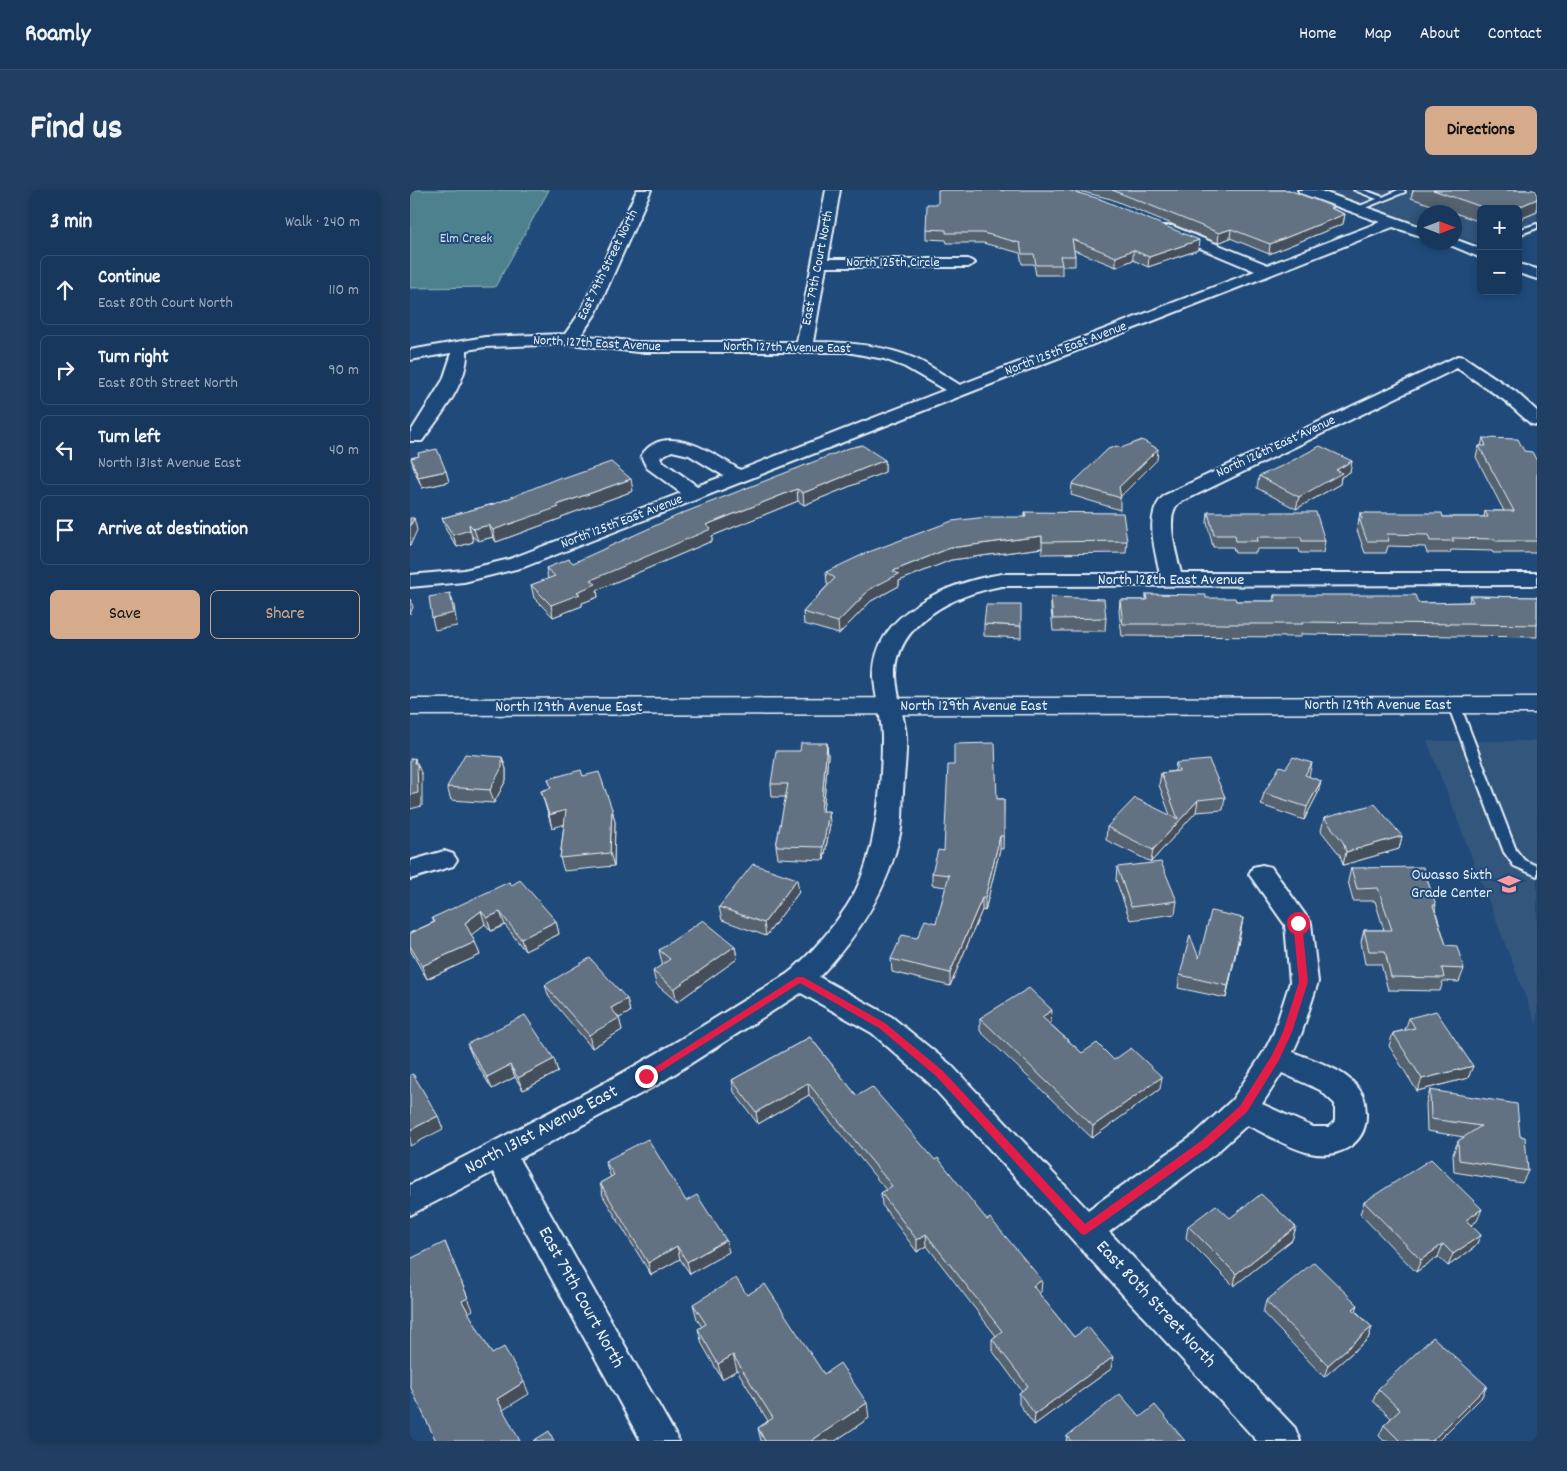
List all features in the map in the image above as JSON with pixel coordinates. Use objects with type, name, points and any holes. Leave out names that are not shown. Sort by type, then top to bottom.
[{"type":"main road","name":"North 129th Avenue East","points":[[410,707],[1537,705]]},
{"type":"street","name":"East 79th Street North","points":[[570,339],[588,313],[644,190]]},
{"type":"street","name":"East 79th Court North","points":[[804,347],[833,190]]},
{"type":"street","points":[[1305,190],[1417,231]]},
{"type":"street","name":"North 125th East Avenue","points":[[410,581],[464,576],[493,570],[550,550],[1393,222]]},
{"type":"street","points":[[1152,223],[1266,270]]},
{"type":"street","points":[[1462,246],[1477,251]]},
{"type":"street","name":"North 125th Circle","points":[[818,263],[968,263]]},
{"type":"street","points":[[1522,269],[1537,274]]},
{"type":"street","name":"North 127th East Avenue","points":[[410,356],[459,346],[510,340],[570,339],[637,347],[696,347]]},
{"type":"street","points":[[416,437],[458,368],[461,354],[459,346]]},
{"type":"street","name":"North 127th Avenue East","points":[[696,347],[847,347],[888,354],[911,363],[958,391]]},
{"type":"street","name":"North 126th East Avenue","points":[[1172,580],[1162,522],[1166,505],[1171,499],[1180,493],[1458,361],[1510,396],[1537,420]]},
{"type":"street","name":"North 125th East Avenue","points":[[695,494],[654,464],[650,456],[658,449],[683,445],[738,477]]},
{"type":"street","name":"North 128th East Avenue","points":[[890,706],[885,676],[887,656],[892,643],[906,623],[944,597],[984,583],[1002,580],[1537,579]]},
{"type":"street","points":[[800,979],[831,947],[858,911],[870,888],[882,854],[888,833],[894,742],[890,706]]},
{"type":"street","points":[[410,870],[444,860]]},
{"type":"street","points":[[1085,1230],[1205,1144],[1243,1109],[1276,1057],[1288,1032],[1304,982],[1298,923],[1262,874]]},
{"type":"street","name":"North 131st Avenue East","points":[[410,1201],[500,1156],[646,1076],[800,979]]},
{"type":"street","name":"East 80th Street North","points":[[800,979],[882,1025],[940,1074],[1282,1441]]},
{"type":"street","points":[[1243,1109],[1311,1140],[1336,1140],[1351,1126],[1350,1100],[1331,1081],[1276,1057]]},
{"type":"street","name":"East 79th Court North","points":[[500,1156],[661,1441]]},
{"type":"lane","points":[[1357,190],[1383,200]]},
{"type":"lane","points":[[1357,209],[1402,192],[1400,190]]},
{"type":"lane","points":[[1522,232],[1537,226]]},
{"type":"lane","points":[[1454,705],[1510,852],[1519,863],[1537,871]]},
{"type":"shaded area","points":[[1321,190],[1537,190],[1537,232],[1522,238],[1522,205],[1477,205],[1477,243],[1462,238],[1462,205],[1417,205],[1417,223]]},
{"type":"shaded area","name":"Owasso Sixth Grade Center","points":[[1427,741],[1537,741],[1537,1027]]},
{"type":"green space","name":"Elm Creek","points":[[410,190],[549,190],[495,287],[410,288]]},
{"type":"building","points":[[938,190],[1067,190],[1100,199],[1199,240],[1149,257],[1133,250],[1116,257],[1072,239],[1075,256],[1060,256],[1062,265],[1036,265],[1034,254],[1022,254],[1020,243],[983,233],[946,233],[946,230],[926,229],[927,204],[938,204]]},
{"type":"building","points":[[1112,190],[1289,190],[1334,207],[1330,208],[1345,214],[1270,244],[1231,229],[1219,233]]},
{"type":"building","points":[[1433,190],[1537,190],[1537,199],[1522,206],[1477,205]]},
{"type":"building","points":[[1483,438],[1518,439],[1524,451],[1532,452],[1537,461],[1537,541],[1452,538],[1454,541],[1430,541],[1428,535],[1387,534],[1389,541],[1367,541],[1359,518],[1362,519],[1360,513],[1442,513],[1443,517],[1488,517],[1485,511],[1514,511],[1479,446],[1486,446]]},
{"type":"building","points":[[1142,440],[1158,449],[1119,487],[1121,498],[1072,484],[1108,449],[1117,446],[1121,448]]},
{"type":"building","points":[[862,445],[885,460],[803,493],[797,489],[706,525],[711,529],[591,580],[596,584],[577,592],[580,594],[551,605],[531,585],[555,576],[546,568],[569,559],[573,563],[683,513],[849,448]]},
{"type":"building","points":[[1320,446],[1352,461],[1336,470],[1342,473],[1299,497],[1259,476],[1284,465]]},
{"type":"building","points":[[437,449],[446,471],[418,477],[411,458],[419,456],[418,453]]},
{"type":"building","points":[[611,462],[631,479],[493,530],[489,525],[474,529],[469,524],[470,530],[453,535],[442,518],[497,503],[561,477],[563,479]]},
{"type":"building","points":[[1025,512],[1123,513],[1127,541],[1042,542],[1042,536],[950,548],[893,571],[899,574],[870,589],[838,622],[803,612],[835,578],[826,572],[866,553],[952,521],[987,517],[1026,517]]},
{"type":"building","points":[[1208,512],[1316,512],[1325,541],[1302,541],[1301,537],[1257,537],[1258,541],[1236,541],[1235,535],[1214,535]]},
{"type":"building","points":[[410,518],[414,518],[410,526]]},
{"type":"building","points":[[450,593],[454,613],[432,618],[429,597]]},
{"type":"building","points":[[1146,594],[1206,595],[1206,598],[1235,598],[1236,601],[1276,601],[1274,595],[1415,595],[1418,603],[1473,602],[1470,596],[1537,597],[1537,625],[1302,622],[1303,624],[1123,624],[1120,600],[1147,600]]},
{"type":"building","points":[[1051,597],[1104,599],[1106,618],[1053,619]]},
{"type":"building","points":[[986,605],[1021,605],[1021,626],[984,624]]},
{"type":"building","points":[[801,743],[827,743],[821,811],[829,811],[823,847],[776,846],[788,784],[771,784],[776,751],[800,751]]},
{"type":"building","points":[[995,743],[997,799],[1004,799],[1004,836],[1000,836],[985,898],[982,898],[950,973],[891,959],[902,935],[917,938],[925,920],[936,923],[949,875],[932,873],[938,850],[944,851],[948,765],[954,765],[954,744]]},
{"type":"building","points":[[465,754],[502,757],[502,767],[490,790],[447,787]]},
{"type":"building","points":[[1293,757],[1312,763],[1305,775],[1321,781],[1307,807],[1264,793],[1280,766],[1286,768]]},
{"type":"building","points":[[415,758],[414,763],[417,763],[418,793],[410,795],[410,759]]},
{"type":"building","points":[[1209,760],[1225,797],[1198,800],[1153,850],[1107,827],[1135,798],[1178,819],[1161,773],[1179,771],[1176,763]]},
{"type":"building","points":[[581,770],[583,776],[599,772],[612,809],[610,853],[560,858],[566,810],[549,815],[541,791],[551,788],[548,779]]},
{"type":"building","points":[[1375,804],[1402,836],[1346,852],[1343,842],[1324,818]]},
{"type":"building","points":[[1161,862],[1177,901],[1131,907],[1117,867]]},
{"type":"building","points":[[753,864],[797,879],[764,923],[719,907]]},
{"type":"building","points":[[1423,867],[1436,905],[1433,905],[1446,945],[1457,946],[1464,969],[1442,968],[1444,978],[1391,977],[1385,951],[1369,951],[1364,930],[1392,930],[1378,888],[1357,889],[1351,868]]},
{"type":"building","points":[[520,880],[556,921],[521,939],[500,912],[487,918],[481,911],[465,923],[475,942],[422,966],[410,946],[410,933],[435,922],[432,918],[509,882],[512,885]]},
{"type":"building","points":[[1211,911],[1243,918],[1228,986],[1180,975],[1190,935],[1199,958]]},
{"type":"building","points":[[703,920],[735,946],[674,989],[653,971],[670,959],[659,950]]},
{"type":"building","points":[[590,958],[627,999],[611,1008],[619,1018],[589,1035],[545,985]]},
{"type":"building","points":[[1029,988],[1052,1010],[1042,1017],[1082,1053],[1097,1043],[1114,1060],[1131,1048],[1162,1077],[1093,1126],[980,1018]]},
{"type":"building","points":[[1436,1011],[1473,1066],[1422,1079],[1393,1033],[1415,1028],[1409,1018]]},
{"type":"building","points":[[525,1015],[554,1059],[518,1078],[510,1065],[487,1077],[467,1044]]},
{"type":"building","points":[[810,1037],[857,1096],[872,1087],[935,1160],[938,1158],[987,1220],[990,1218],[1042,1280],[1033,1286],[1074,1337],[1088,1327],[1113,1357],[1035,1414],[1019,1393],[1028,1386],[992,1339],[1002,1331],[926,1234],[917,1240],[881,1193],[892,1186],[808,1083],[756,1112],[732,1080]]},
{"type":"building","points":[[413,1074],[438,1116],[410,1130],[410,1075]]},
{"type":"building","points":[[1430,1090],[1517,1104],[1520,1136],[1525,1137],[1528,1171],[1459,1160],[1458,1141],[1481,1126],[1431,1119]]},
{"type":"building","points":[[648,1139],[686,1201],[697,1195],[726,1240],[687,1262],[677,1246],[648,1263],[600,1183],[614,1175],[605,1161]]},
{"type":"building","points":[[1431,1159],[1482,1209],[1466,1220],[1481,1235],[1453,1254],[1443,1244],[1421,1260],[1364,1202]]},
{"type":"building","points":[[1261,1194],[1296,1227],[1236,1274],[1188,1226],[1216,1205],[1230,1218]]},
{"type":"building","points":[[445,1242],[468,1298],[462,1301],[492,1354],[504,1347],[524,1382],[497,1399],[520,1441],[436,1441],[410,1386],[410,1259]]},
{"type":"building","points":[[1314,1262],[1358,1305],[1353,1309],[1372,1327],[1328,1365],[1266,1301]]},
{"type":"building","points":[[736,1278],[747,1295],[765,1284],[824,1374],[840,1363],[867,1403],[811,1441],[765,1441],[758,1428],[773,1418],[733,1355],[718,1364],[698,1329],[706,1324],[693,1304]]},
{"type":"building","points":[[1433,1337],[1487,1386],[1432,1441],[1400,1441],[1384,1425],[1400,1410],[1378,1389]]},
{"type":"building","points":[[1120,1394],[1140,1417],[1155,1405],[1185,1441],[1071,1441],[1067,1436]]},
{"type":"building","points":[[549,1431],[554,1441],[533,1441]]},
{"type":"place","name":"Owasso Sixth Grade Center","points":[[1509,884]]},
{"type":"route","points":[[646,1076],[800,979],[882,1025],[940,1074],[1085,1230],[1205,1144],[1243,1109],[1276,1057],[1288,1032],[1304,982],[1298,923]]}]
